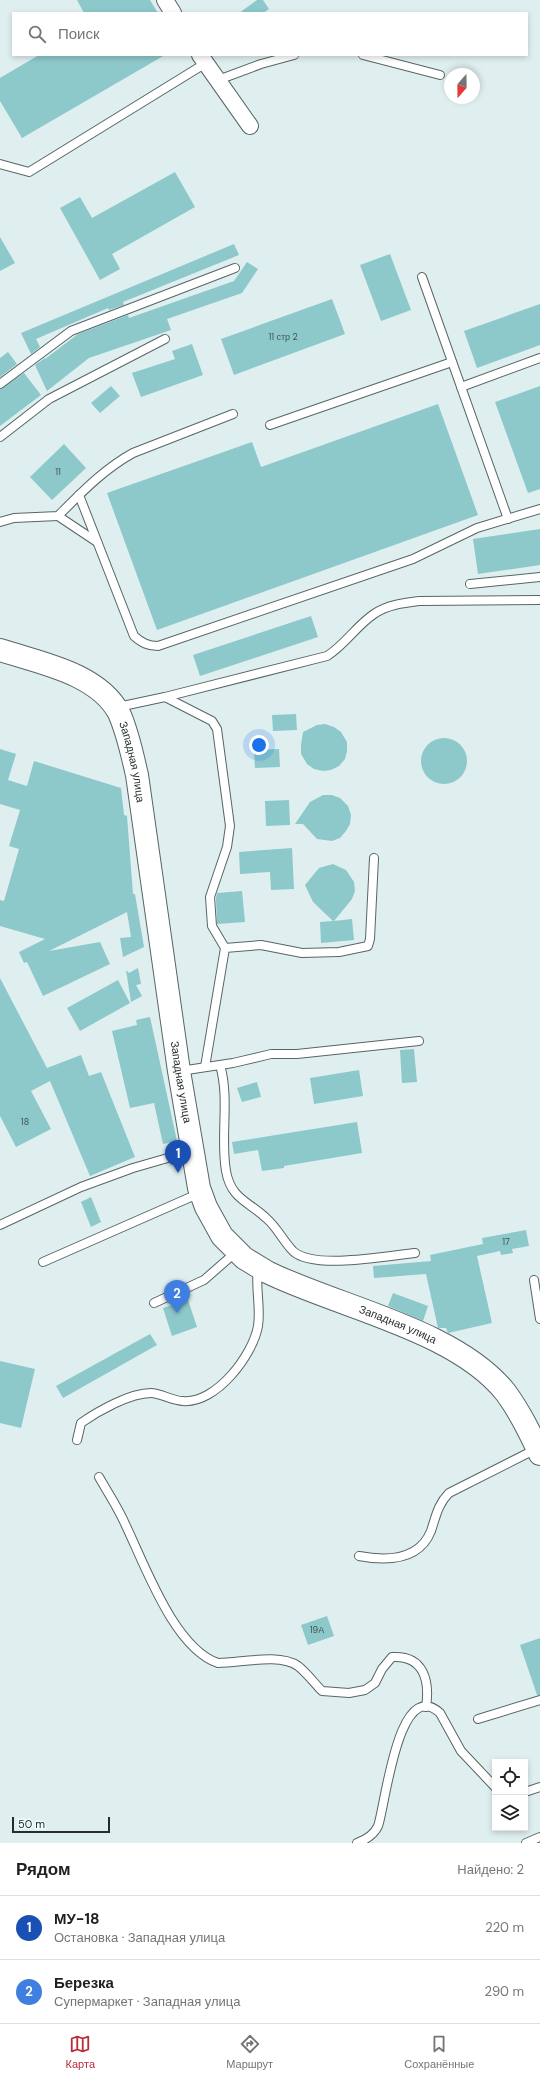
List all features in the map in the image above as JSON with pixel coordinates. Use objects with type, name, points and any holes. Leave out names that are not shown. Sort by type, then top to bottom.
[{"type":"street","points":[[165,0],[172,12]]},
{"type":"street","points":[[203,59],[250,126]]},
{"type":"street","name":"Западная улица","points":[[0,650],[50,666],[86,682],[101,691],[115,708],[131,745],[137,775],[179,1071],[192,1151],[201,1192],[214,1223],[237,1252],[258,1267],[278,1278],[422,1334],[472,1362],[489,1375],[506,1393],[521,1416],[539,1450]]},
{"type":"lane","points":[[218,80],[261,64],[290,56]]},
{"type":"lane","points":[[367,56],[440,75]]},
{"type":"lane","points":[[0,164],[29,172],[203,59]]},
{"type":"lane","points":[[0,384],[71,331],[235,268]]},
{"type":"lane","points":[[422,277],[508,519]]},
{"type":"lane","points":[[0,437],[49,399],[165,339]]},
{"type":"lane","points":[[461,387],[540,358]]},
{"type":"lane","points":[[270,425],[452,362]]},
{"type":"lane","points":[[58,516],[103,472],[133,453],[233,414]]},
{"type":"lane","points":[[79,495],[134,636],[149,646],[158,646],[413,559],[477,528],[540,509]]},
{"type":"lane","points":[[0,522],[14,518],[58,516],[98,543]]},
{"type":"lane","points":[[470,584],[540,577]]},
{"type":"lane","points":[[115,708],[165,697],[327,656],[337,650],[374,613],[400,603],[419,601],[540,600]]},
{"type":"lane","points":[[165,697],[212,721],[217,729],[230,826],[228,847],[210,897],[212,926],[225,948],[206,1067]]},
{"type":"lane","points":[[225,948],[261,945],[302,953],[339,952],[368,946],[370,939],[374,858]]},
{"type":"lane","points":[[179,1071],[220,1065],[271,1054],[297,1054],[419,1041]]},
{"type":"lane","points":[[220,1065],[223,1080],[226,1170],[231,1188],[243,1201],[267,1218],[294,1252],[318,1261],[416,1253]]},
{"type":"lane","points":[[0,1225],[81,1187],[133,1168],[192,1151]]},
{"type":"lane","points":[[43,1262],[201,1192]]},
{"type":"lane","points":[[154,1303],[204,1280],[237,1252]]},
{"type":"lane","points":[[77,1440],[81,1423],[97,1412],[118,1402],[152,1393],[185,1402],[196,1399],[217,1388],[232,1376],[244,1358],[258,1326],[259,1301],[256,1283],[258,1267]]},
{"type":"lane","points":[[534,1280],[540,1320]]},
{"type":"lane","points":[[359,1556],[375,1559],[396,1558],[415,1551],[428,1538],[436,1512],[442,1500],[449,1493],[539,1450]]},
{"type":"lane","points":[[99,1478],[126,1524],[146,1572],[163,1604],[184,1637],[210,1661],[218,1664],[274,1659],[289,1661],[299,1667],[322,1691],[350,1693],[365,1690],[375,1683],[382,1669],[392,1657],[403,1656],[415,1661],[424,1674],[428,1690],[426,1707]]},
{"type":"lane","points":[[478,1719],[540,1700]]},
{"type":"lane","points":[[357,1843],[366,1839],[378,1827],[385,1789],[406,1721],[414,1711],[426,1707],[435,1709],[440,1713],[461,1751],[492,1784]]},
{"type":"lane","points":[[528,1791],[540,1788]]},
{"type":"lane","points":[[526,1843],[540,1837]]},
{"type":"building","points":[[77,0],[150,0],[157,12],[83,12]]},
{"type":"building","points":[[257,0],[263,0],[269,9],[264,12],[240,12]]},
{"type":"building","points":[[37,56],[163,56],[22,138],[0,101],[0,78]]},
{"type":"building","points":[[175,172],[195,207],[112,254],[120,269],[100,280],[60,208],[80,197],[92,218]]},
{"type":"building","points":[[0,237],[15,263],[0,271]]},
{"type":"building","points":[[234,244],[239,255],[123,302],[124,305],[109,310],[108,308],[36,339],[40,347],[31,354],[21,333]]},
{"type":"building","points":[[390,254],[411,310],[381,321],[360,265]]},
{"type":"building","points":[[247,262],[258,269],[242,293],[167,319],[171,330],[89,358],[47,391],[35,365],[78,334],[128,315],[129,318],[234,281]]},
{"type":"building","points":[[332,299],[345,334],[234,375],[221,339]]},
{"type":"building","points":[[540,304],[540,345],[477,368],[464,331]]},
{"type":"building","points":[[192,344],[203,375],[141,397],[132,373],[175,359],[172,351]]},
{"type":"building","points":[[8,352],[17,364],[0,377],[0,358]]},
{"type":"building","points":[[24,373],[41,395],[0,426],[0,389]]},
{"type":"building","points":[[111,386],[120,396],[100,413],[91,403]]},
{"type":"building","points":[[540,386],[540,489],[528,493],[495,402]]},
{"type":"building","points":[[438,404],[478,515],[157,630],[107,493],[252,442],[261,467]]},
{"type":"building","points":[[64,444],[86,468],[52,500],[30,477]]},
{"type":"building","points":[[540,529],[540,565],[478,574],[473,539]]},
{"type":"building","points":[[311,616],[318,637],[200,676],[193,655]]},
{"type":"building","points":[[296,714],[297,730],[273,731],[272,715]]},
{"type":"building","points":[[325,724],[334,727],[341,732],[347,742],[347,751],[345,759],[339,766],[331,770],[323,771],[314,769],[307,764],[301,754],[301,745],[303,732],[317,725]]},
{"type":"building","points":[[449,738],[461,744],[466,752],[466,770],[461,778],[453,783],[439,784],[427,778],[422,770],[421,756],[427,744],[435,739]]},
{"type":"building","points":[[0,749],[16,754],[8,780],[27,786],[34,761],[121,788],[124,815],[127,816],[133,894],[135,894],[144,947],[123,957],[120,938],[131,937],[127,912],[49,951],[100,942],[110,964],[43,996],[27,962],[24,963],[19,952],[45,939],[0,926],[0,900],[4,901],[19,849],[9,846],[20,810],[0,804]]},
{"type":"building","points":[[279,749],[280,767],[255,768],[254,750]]},
{"type":"building","points":[[323,795],[332,795],[340,798],[348,806],[351,815],[350,824],[346,831],[340,838],[332,841],[317,839],[303,824],[295,824],[310,802]]},
{"type":"building","points":[[289,800],[290,825],[266,826],[265,801]]},
{"type":"building","points":[[292,848],[294,889],[271,890],[270,872],[240,874],[239,852]]},
{"type":"building","points":[[333,864],[346,870],[354,882],[355,891],[352,899],[334,921],[352,919],[354,940],[321,943],[320,922],[333,921],[313,902],[305,885],[319,868]]},
{"type":"building","points":[[242,891],[245,922],[217,924],[217,893]]},
{"type":"building","points":[[138,968],[141,984],[136,985],[142,996],[131,1002],[126,970],[129,973]]},
{"type":"building","points":[[0,978],[47,1068],[81,1055],[89,1076],[101,1072],[135,1157],[90,1176],[50,1081],[31,1091],[51,1129],[16,1147],[0,1116]]},
{"type":"building","points":[[118,980],[130,1003],[80,1031],[67,1008]]},
{"type":"building","points":[[150,1017],[177,1141],[163,1144],[154,1103],[130,1108],[112,1031],[137,1025],[136,1020]]},
{"type":"building","points":[[414,1049],[417,1082],[402,1083],[400,1050]]},
{"type":"building","points":[[359,1070],[363,1096],[314,1104],[310,1078]]},
{"type":"building","points":[[257,1082],[261,1097],[242,1102],[237,1088]]},
{"type":"building","points":[[357,1122],[362,1153],[262,1171],[258,1150],[234,1154],[232,1142]]},
{"type":"building","points":[[91,1197],[101,1222],[91,1227],[81,1202]]},
{"type":"building","points":[[526,1230],[529,1246],[512,1249],[513,1253],[501,1255],[500,1251],[477,1256],[492,1323],[448,1333],[446,1328],[438,1328],[426,1274],[374,1278],[373,1266],[431,1261],[430,1255],[483,1244],[482,1238]]},
{"type":"building","points":[[393,1293],[428,1306],[423,1321],[388,1306]]},
{"type":"building","points":[[188,1300],[197,1327],[172,1336],[163,1308]]},
{"type":"building","points":[[150,1334],[157,1345],[63,1398],[56,1386]]},
{"type":"building","points":[[0,1361],[35,1369],[21,1428],[0,1423]]},
{"type":"building","points":[[327,1616],[334,1636],[308,1645],[301,1625]]},
{"type":"building","points":[[540,1638],[540,1695],[537,1695],[520,1645]]},
{"type":"place","name":"МУ-18","points":[[178,1173]]},
{"type":"place","name":"Березка","points":[[177,1313]]}]
